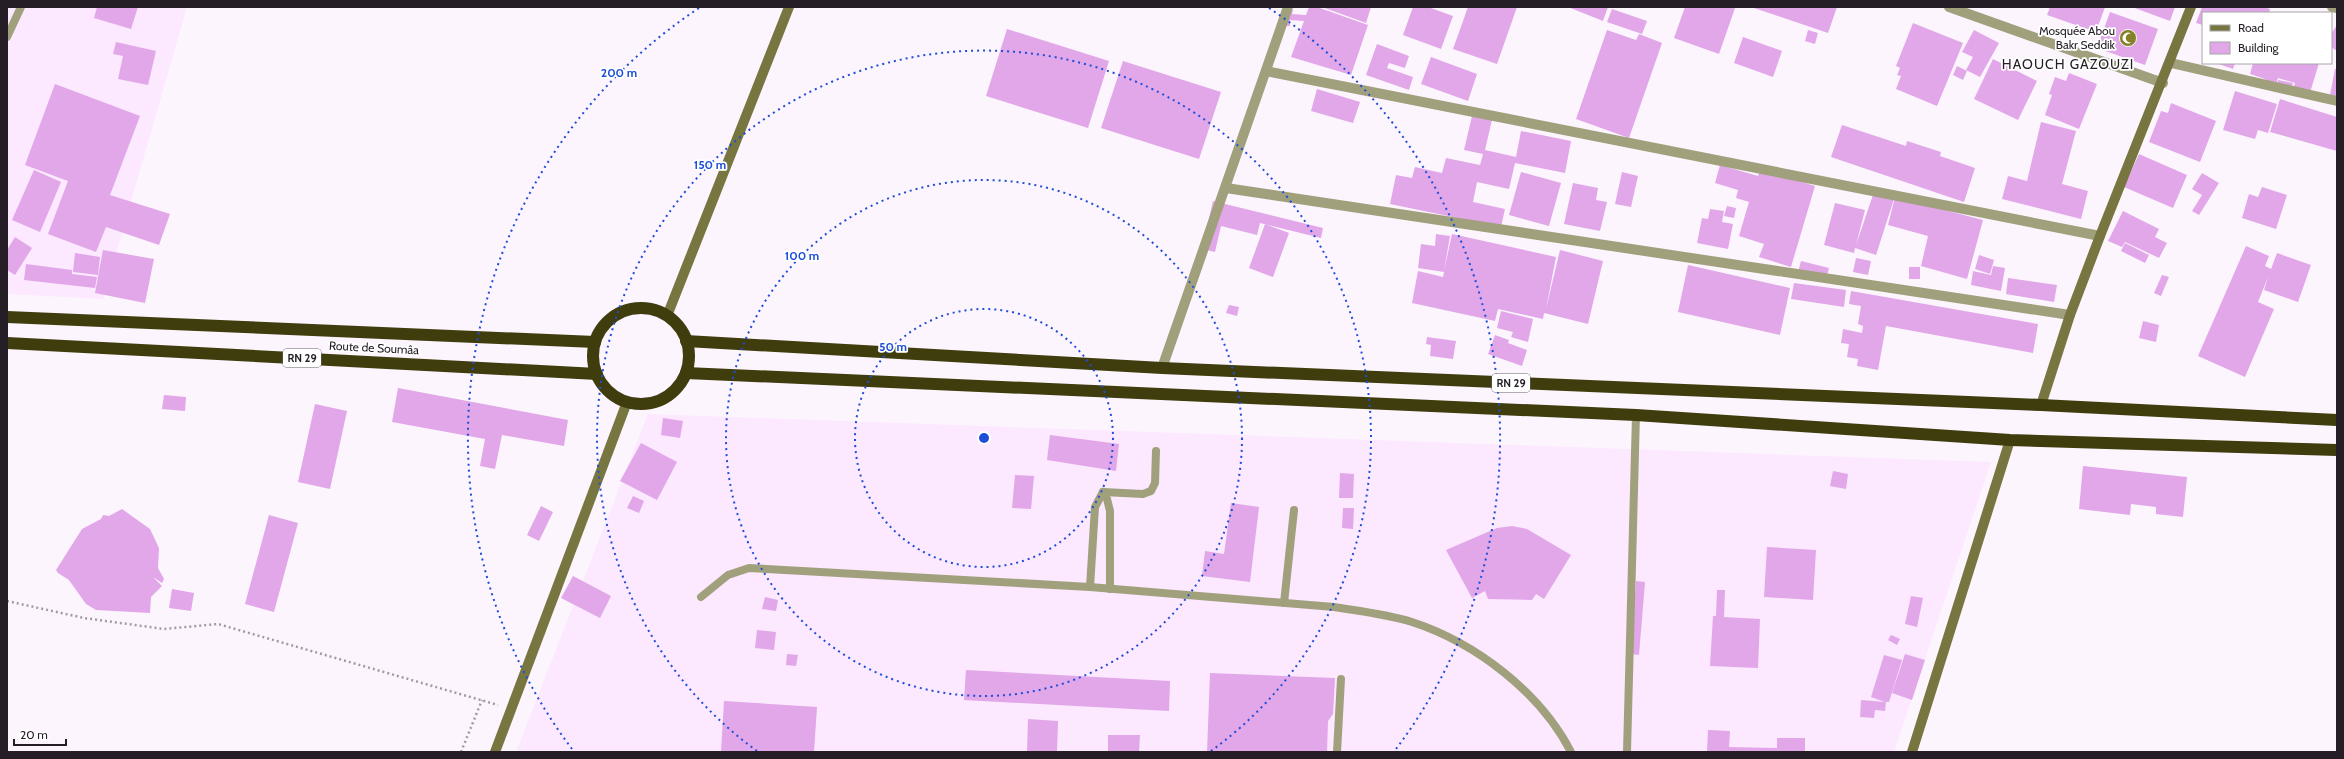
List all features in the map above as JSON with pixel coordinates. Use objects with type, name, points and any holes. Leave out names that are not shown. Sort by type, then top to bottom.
[{"type":"highway","points":[[647,309],[667,316],[676,323],[686,341],[689,352],[686,374],[674,390],[657,401],[648,404],[627,402],[609,392],[597,374],[593,358],[595,342],[606,323],[625,311],[647,309]]},
{"type":"highway","points":[[7,317],[595,342]]},
{"type":"highway","name":"RN 29","points":[[686,341],[1162,368],[2041,405],[2337,420]]},
{"type":"highway","name":"Route de Soumâa","points":[[7,343],[597,374]]},
{"type":"highway","points":[[686,374],[1636,415],[2010,440],[2337,450]]},
{"type":"street","points":[[667,316],[789,7]]},
{"type":"street","points":[[1162,368],[1288,7]]},
{"type":"street","points":[[1949,7],[2163,82]]},
{"type":"street","points":[[2041,405],[2070,315],[2100,236],[2163,82],[2191,7]]},
{"type":"street","points":[[2332,7],[2337,8]]},
{"type":"street","points":[[2170,63],[2337,101]]},
{"type":"street","points":[[1266,72],[2100,236]]},
{"type":"street","points":[[1226,188],[2070,315]]},
{"type":"street","points":[[495,752],[627,402]]},
{"type":"street","points":[[1912,752],[2010,440]]},
{"type":"lane","points":[[7,37],[21,7]]},
{"type":"lane","points":[[1627,752],[1636,415]]},
{"type":"lane","points":[[1103,492],[1143,494],[1151,491],[1155,483],[1156,450]]},
{"type":"lane","points":[[1090,587],[1095,507],[1103,492]]},
{"type":"lane","points":[[1103,492],[1107,499],[1110,511],[1110,589]]},
{"type":"lane","points":[[1284,603],[1294,510]]},
{"type":"lane","points":[[701,597],[728,575],[749,568],[1090,587],[1334,607],[1412,622],[1456,642],[1504,672],[1532,697],[1564,738],[1571,752]]},
{"type":"lane","points":[[1337,752],[1341,679]]},
{"type":"path","points":[[7,601],[84,618],[164,629],[218,624],[512,709]]},
{"type":"path","points":[[461,752],[482,700]]},
{"type":"shaded area","points":[[7,7],[187,7],[103,299],[7,294]]},
{"type":"shaded area","points":[[648,414],[1991,462],[1894,752],[516,752]]},
{"type":"building","points":[[97,7],[138,7],[131,29],[94,18]]},
{"type":"building","points":[[1309,7],[1317,7],[1368,25],[1351,75],[1291,57],[1304,21],[1290,20],[1290,26],[1281,26],[1283,9],[1293,10],[1292,14],[1306,15]]},
{"type":"building","points":[[1322,7],[1371,7],[1366,23]]},
{"type":"building","points":[[1413,7],[1428,7],[1453,16],[1441,49],[1403,35]]},
{"type":"building","points":[[1468,7],[1517,7],[1497,64],[1453,49]]},
{"type":"building","points":[[1568,7],[1608,7],[1603,21]]},
{"type":"building","points":[[1685,7],[1735,8],[1719,54],[1674,38]]},
{"type":"building","points":[[1751,7],[1837,7],[1828,33]]},
{"type":"building","points":[[2050,7],[2105,7],[2096,32],[2047,15]]},
{"type":"building","points":[[2132,7],[2175,7],[2170,21]]},
{"type":"building","points":[[2202,7],[2264,7],[2270,9],[2269,12],[2202,12],[2202,25],[2196,23]]},
{"type":"building","points":[[1612,9],[1647,21],[1642,34],[1607,22]]},
{"type":"building","name":"Mosquée Abou Bakr Seddik","points":[[2110,12],[2158,29],[2145,65],[2097,48]]},
{"type":"building","points":[[1913,23],[1963,43],[1937,106],[1896,89],[1901,76],[1897,75],[1900,68],[1896,66]]},
{"type":"building","points":[[2337,25],[2337,51],[2332,48],[2332,32]]},
{"type":"building","points":[[1007,29],[1109,61],[1088,128],[986,96]]},
{"type":"building","points":[[1607,30],[1636,40],[1639,34],[1662,43],[1629,138],[1576,119]]},
{"type":"building","points":[[1808,30],[1818,33],[1815,44],[1805,41]]},
{"type":"building","points":[[1974,30],[1999,43],[1980,77],[1966,70],[1973,57],[1962,52]]},
{"type":"building","points":[[1743,37],[1782,51],[1773,77],[1734,63]]},
{"type":"building","points":[[116,42],[156,51],[148,85],[118,79],[123,56],[113,54]]},
{"type":"building","points":[[1377,44],[1409,56],[1405,68],[1389,63],[1387,68],[1413,77],[1409,90],[1366,75]]},
{"type":"building","points":[[1431,57],[1477,74],[1468,101],[1421,84]]},
{"type":"building","points":[[1993,59],[2037,81],[2018,120],[1974,99]]},
{"type":"building","points":[[1123,61],[1221,92],[1199,159],[1101,128]]},
{"type":"building","points":[[2219,64],[2235,64],[2233,69]]},
{"type":"building","points":[[2253,64],[2319,64],[2309,96],[2292,91],[2295,83],[2278,78],[2275,88],[2264,85],[2265,79],[2250,74]]},
{"type":"building","points":[[1957,66],[1967,71],[1963,80],[1953,75]]},
{"type":"building","points":[[2335,69],[2337,69],[2337,97],[2330,95]]},
{"type":"building","points":[[2069,73],[2097,84],[2079,129],[2045,115],[2052,95],[2049,94],[2055,77],[2066,81]]},
{"type":"building","points":[[2278,80],[2293,83],[2291,91],[2276,88]]},
{"type":"building","points":[[55,84],[140,116],[110,195],[170,214],[159,245],[106,227],[96,252],[48,234],[68,181],[25,165]]},
{"type":"building","points":[[1317,89],[1360,102],[1353,123],[1311,111]]},
{"type":"building","points":[[2235,91],[2277,104],[2268,133],[2258,130],[2255,139],[2223,130]]},
{"type":"building","points":[[2280,99],[2337,117],[2337,151],[2270,132]]},
{"type":"building","points":[[2171,103],[2216,121],[2200,162],[2149,142],[2161,111],[2168,113]]},
{"type":"building","points":[[1472,116],[1492,120],[1485,150],[1516,157],[1521,131],[1571,141],[1565,173],[1515,163],[1509,189],[1477,182],[1473,202],[1505,209],[1501,227],[1390,204],[1396,175],[1412,178],[1415,167],[1442,173],[1446,158],[1480,165],[1483,154],[1464,150]]},
{"type":"building","points":[[2041,122],[2076,131],[2062,184],[2088,191],[2081,219],[2002,199],[2008,176],[2027,181]]},
{"type":"building","points":[[1842,125],[1906,146],[1907,141],[1941,152],[1940,156],[1975,168],[1964,202],[1831,157]]},
{"type":"building","points":[[2139,154],[2187,175],[2173,208],[2124,187]]},
{"type":"building","points":[[1720,165],[1758,176],[1760,169],[1815,186],[1791,267],[1759,257],[1764,244],[1739,236],[1749,202],[1736,198],[1738,190],[1715,183]]},
{"type":"building","points":[[34,170],[61,182],[40,232],[12,220]]},
{"type":"building","points":[[1521,172],[1561,183],[1549,226],[1509,215]]},
{"type":"building","points":[[1622,172],[1638,176],[1631,207],[1615,204]]},
{"type":"building","points":[[2202,173],[2219,183],[2199,215],[2192,211],[2202,195],[2192,189]]},
{"type":"building","points":[[1573,183],[1598,188],[1596,200],[1607,202],[1600,231],[1564,224]]},
{"type":"building","points":[[2262,187],[2287,195],[2276,229],[2242,218],[2249,194],[2258,197]]},
{"type":"building","points":[[1874,192],[1894,199],[1876,255],[1855,248],[1854,253],[1824,245],[1835,203],[1865,210],[1856,245]]},
{"type":"building","points":[[1895,197],[1983,220],[1967,279],[1921,266],[1928,236],[1888,225]]},
{"type":"building","points":[[1213,201],[1323,228],[1321,238],[1260,223],[1257,235],[1221,226],[1215,252],[1202,249]]},
{"type":"building","points":[[1727,206],[1736,208],[1734,218],[1724,216]]},
{"type":"building","points":[[1710,209],[1724,211],[1722,222],[1733,224],[1728,249],[1697,243],[1702,218],[1708,219]]},
{"type":"building","points":[[2123,211],[2159,229],[2155,237],[2167,243],[2159,258],[2125,242],[2122,247],[2108,241]]},
{"type":"building","points":[[1265,224],[1289,233],[1273,277],[1249,268]]},
{"type":"building","points":[[1436,234],[1450,236],[1444,271],[1452,234],[1556,257],[1546,309],[1560,250],[1603,261],[1588,324],[1544,313],[1543,319],[1498,309],[1495,321],[1412,303],[1418,271],[1443,277],[1444,272],[1418,268],[1421,244],[1435,246]]},
{"type":"building","points":[[15,237],[32,248],[15,275],[7,270],[7,250]]},
{"type":"building","points":[[2125,243],[2149,255],[2145,263],[2121,251]]},
{"type":"building","points":[[2246,246],[2269,256],[2265,266],[2271,269],[2277,253],[2311,265],[2298,302],[2264,290],[2268,277],[2258,302],[2274,309],[2245,377],[2198,356]]},
{"type":"building","points":[[103,250],[154,259],[145,303],[95,293]]},
{"type":"building","points":[[75,253],[100,257],[98,275],[73,272]]},
{"type":"building","points":[[1979,255],[1994,260],[1990,274],[1975,269]]},
{"type":"building","points":[[1856,258],[1871,261],[1868,275],[1853,272]]},
{"type":"building","points":[[1801,261],[1829,268],[1826,279],[1798,272]]},
{"type":"building","points":[[26,264],[72,270],[72,274],[97,277],[95,288],[24,280]]},
{"type":"building","points":[[1688,265],[1790,288],[1780,335],[1678,312]]},
{"type":"building","points":[[1993,266],[2005,268],[2001,291],[1971,285],[1973,271],[1991,275]]},
{"type":"building","points":[[1909,267],[1920,267],[1920,279],[1909,279]]},
{"type":"building","points":[[2162,275],[2169,277],[2161,296],[2154,293]]},
{"type":"building","points":[[2008,278],[2057,285],[2054,302],[2006,294]]},
{"type":"building","points":[[1794,283],[1846,290],[1844,307],[1791,299]]},
{"type":"building","points":[[1851,291],[2038,324],[2033,353],[1886,326],[1878,370],[1857,366],[1858,359],[1847,357],[1849,344],[1841,343],[1843,329],[1862,333],[1863,326],[1858,324],[1861,306],[1849,304]]},
{"type":"building","points":[[1229,305],[1239,307],[1237,316],[1226,313]]},
{"type":"building","points":[[1501,311],[1533,319],[1528,342],[1511,337],[1513,332],[1497,328]]},
{"type":"building","points":[[2143,321],[2159,325],[2156,342],[2139,338]]},
{"type":"building","points":[[1495,335],[1509,340],[1508,343],[1527,350],[1522,366],[1488,354]]},
{"type":"building","points":[[1427,337],[1456,341],[1453,359],[1430,356],[1431,345],[1426,344]]},
{"type":"building","points":[[398,388],[568,420],[564,446],[502,435],[495,469],[480,466],[485,439],[392,422]]},
{"type":"building","points":[[164,395],[186,397],[185,411],[162,409]]},
{"type":"building","points":[[315,404],[347,411],[330,489],[298,482]]},
{"type":"building","points":[[663,418],[683,421],[680,438],[661,435]]},
{"type":"building","points":[[1050,435],[1119,444],[1116,471],[1047,460]]},
{"type":"building","points":[[641,443],[677,462],[657,500],[620,481]]},
{"type":"building","points":[[2083,466],[2187,477],[2183,517],[2156,514],[2156,507],[2131,504],[2130,515],[2079,509]]},
{"type":"building","points":[[1833,471],[1848,474],[1846,489],[1830,486]]},
{"type":"building","points":[[1340,473],[1354,474],[1353,498],[1339,498]]},
{"type":"building","points":[[1015,475],[1034,476],[1031,509],[1012,508]]},
{"type":"building","points":[[633,496],[644,501],[639,513],[627,508]]},
{"type":"building","points":[[1231,503],[1259,507],[1250,582],[1202,576],[1205,551],[1224,554]]},
{"type":"building","points":[[541,506],[553,512],[539,541],[527,535]]},
{"type":"building","points":[[1343,508],[1354,508],[1353,529],[1342,528]]},
{"type":"building","points":[[122,509],[150,529],[159,548],[158,568],[164,579],[162,583],[153,577],[162,586],[151,597],[150,613],[96,610],[86,604],[69,580],[56,570],[82,529],[101,519],[103,515],[109,516]]},
{"type":"building","points":[[269,515],[298,523],[274,612],[245,604]]},
{"type":"building","points":[[1512,526],[1527,529],[1571,555],[1544,599],[1536,594],[1532,600],[1488,599],[1485,591],[1472,598],[1446,550],[1497,528]]},
{"type":"building","points":[[1767,547],[1816,550],[1813,600],[1764,597]]},
{"type":"building","points":[[573,576],[611,596],[600,618],[561,598]]},
{"type":"building","points":[[1636,581],[1645,582],[1639,655],[1631,654]]},
{"type":"building","points":[[172,589],[194,593],[191,611],[169,608]]},
{"type":"building","points":[[1717,590],[1725,590],[1724,617],[1760,619],[1758,668],[1710,666],[1713,616],[1716,616]]},
{"type":"building","points":[[1911,596],[1923,598],[1917,627],[1905,624]]},
{"type":"building","points":[[765,597],[778,600],[776,611],[762,609]]},
{"type":"building","points":[[757,630],[776,632],[774,650],[755,648]]},
{"type":"building","points":[[1891,635],[1900,639],[1897,645],[1888,640]]},
{"type":"building","points":[[787,654],[798,655],[796,666],[786,665]]},
{"type":"building","points":[[1905,654],[1925,660],[1912,700],[1892,693]]},
{"type":"building","points":[[1884,655],[1902,660],[1889,702],[1886,702],[1885,711],[1875,710],[1874,718],[1860,717],[1861,700],[1885,702],[1871,697]]},
{"type":"building","points":[[966,670],[1170,681],[1169,711],[964,700]]},
{"type":"building","points":[[1210,673],[1335,678],[1333,714],[1328,721],[1327,752],[1207,752]]},
{"type":"building","points":[[724,701],[817,707],[814,752],[721,752]]},
{"type":"building","points":[[1028,719],[1058,721],[1057,752],[1027,752]]},
{"type":"building","points":[[1708,730],[1730,731],[1729,747],[1777,748],[1777,738],[1805,738],[1805,752],[1707,752]]},
{"type":"building","points":[[1108,735],[1140,735],[1139,752],[1108,752]]},
{"type":"place","name":"Mosquée Abou Bakr Seddik","points":[[2128,38]]},
{"type":"district","name":"HAOUCH GAZOUZI","points":[[2068,64]]}]
